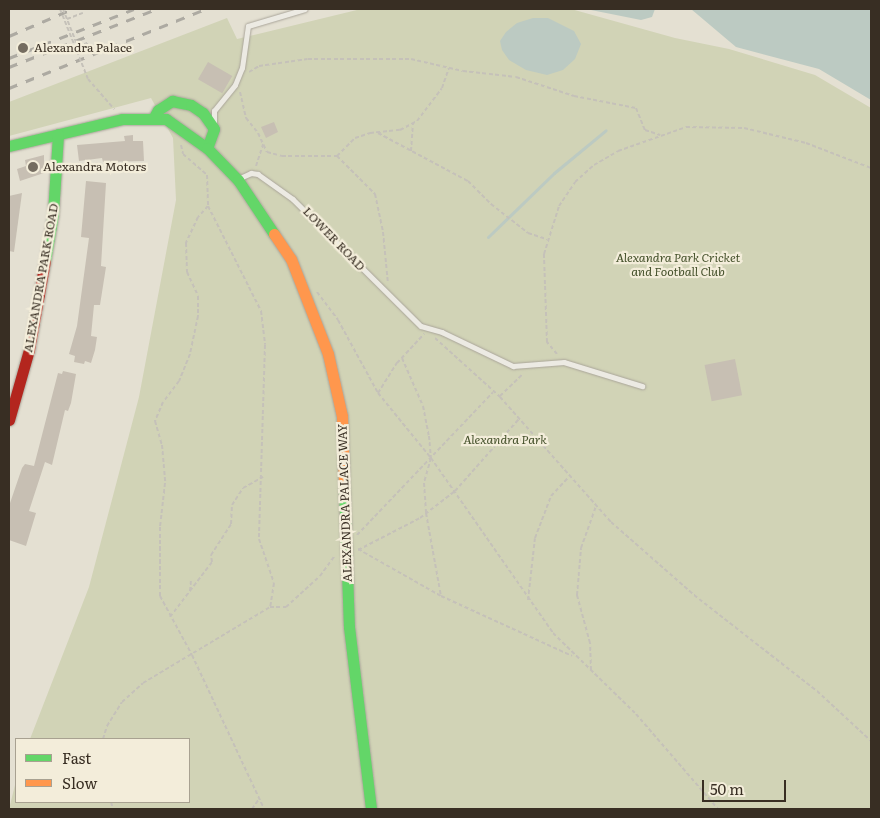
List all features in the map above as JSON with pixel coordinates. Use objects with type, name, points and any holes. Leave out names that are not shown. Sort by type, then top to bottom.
[{"type":"street","points":[[154,117],[158,110],[172,100],[197,109],[214,129],[207,148]]},
{"type":"street","name":"ALEXANDRA PALACE WAY","points":[[9,146],[58,134],[119,115],[154,117],[176,123],[207,148],[238,180],[291,259],[328,354],[342,416],[350,541],[355,691],[372,809]]},
{"type":"street","name":"ALEXANDRA PARK ROAD","points":[[9,420],[29,350],[53,214],[58,134]]},
{"type":"lane","points":[[214,129],[214,111],[235,85],[242,68],[248,26],[305,9]]},
{"type":"lane","name":"LOWER ROAD","points":[[238,180],[251,173],[258,174],[312,214],[386,293],[421,326],[442,332],[513,366],[564,362]]},
{"type":"lane","points":[[564,362],[642,386]]},
{"type":"path","points":[[61,9],[67,19],[78,48],[89,42]]},
{"type":"path","points":[[61,9],[88,79],[119,115]]},
{"type":"path","points":[[67,19],[83,13]]},
{"type":"path","points":[[244,78],[259,66],[308,59],[411,59],[449,68],[516,77],[574,96],[636,108],[645,130],[660,136]]},
{"type":"path","points":[[238,85],[246,118],[267,152],[282,156],[337,156],[355,138],[377,132],[400,130],[427,112],[442,88],[449,68]]},
{"type":"path","points":[[176,123],[183,154],[207,175],[208,206],[261,311],[265,345],[263,477],[259,539],[274,583],[270,607]]},
{"type":"path","points":[[411,150],[413,123]]},
{"type":"path","points":[[564,362],[547,342],[543,272],[547,239],[559,206],[575,182],[594,165],[618,151],[686,127],[744,128],[806,143],[871,168]]},
{"type":"path","points":[[377,132],[468,181],[528,233],[547,239]]},
{"type":"path","points":[[254,170],[263,143]]},
{"type":"path","points":[[337,156],[375,194],[388,274],[386,293]]},
{"type":"path","points":[[208,206],[198,217],[186,243],[187,272],[198,296],[198,316],[190,354],[179,381],[162,402],[155,421],[162,445],[165,483],[160,527],[160,596],[192,654],[264,809]]},
{"type":"path","points":[[314,289],[338,320],[378,393],[431,458],[455,491],[528,600],[575,657],[636,714],[676,764],[718,809]]},
{"type":"path","points":[[378,393],[402,358],[427,331]]},
{"type":"path","points":[[434,337],[500,397],[596,506],[694,595],[816,691],[871,741]]},
{"type":"path","points":[[402,358],[423,406],[431,458],[424,483],[426,513],[441,596]]},
{"type":"path","points":[[500,397],[515,385],[524,370]]},
{"type":"path","points":[[103,738],[106,726],[122,702],[143,683],[270,607],[286,607],[320,576],[350,541],[431,458],[457,426],[494,391]]},
{"type":"path","points":[[358,550],[426,513],[455,491],[520,419]]},
{"type":"path","points":[[170,617],[212,562],[211,555],[231,524],[232,505],[243,488],[263,477]]},
{"type":"path","points":[[528,600],[531,552],[535,538],[551,496],[569,477]]},
{"type":"path","points":[[591,670],[590,643],[577,595],[581,548],[596,506]]},
{"type":"path","points":[[350,541],[358,550],[441,596],[575,657]]},
{"type":"path","points":[[190,591],[191,580]]},
{"type":"path","points":[[252,809],[259,799]]},
{"type":"green space","name":"Alexandra Park","points":[[361,9],[571,9],[675,38],[729,49],[815,75],[871,108],[871,809],[9,809],[15,785],[15,803],[190,803],[190,738],[30,738],[89,587],[139,397],[176,200],[173,138],[151,98],[9,136],[9,102],[227,18],[237,39]]},
{"type":"shaded area","points":[[586,9],[655,9],[652,17],[641,20]]},
{"type":"shaded area","points":[[691,9],[871,9],[871,100],[819,69],[736,47]]},
{"type":"shaded area","points":[[533,18],[548,18],[574,31],[581,44],[575,59],[563,70],[547,75],[526,70],[509,60],[502,50],[500,41],[506,32],[517,23]]},
{"type":"building","points":[[208,62],[232,76],[222,93],[198,79]]},
{"type":"building","points":[[274,122],[278,132],[266,138],[261,127]]},
{"type":"building","points":[[133,135],[133,141],[143,141],[144,161],[103,162],[102,158],[79,161],[77,145],[125,141],[124,136]]},
{"type":"building","name":"Alexandra Motors","points":[[44,155],[44,173],[20,181],[17,169],[26,166],[25,160]]},
{"type":"building","points":[[86,181],[106,183],[101,266],[106,267],[100,305],[94,305],[91,336],[97,337],[95,350],[91,363],[85,361],[84,364],[74,362],[75,356],[69,354],[77,326],[89,238],[81,237]]},
{"type":"building","points":[[22,193],[14,252],[9,251],[9,196]]},
{"type":"building","points":[[735,359],[742,395],[712,401],[705,365]]},
{"type":"building","points":[[63,371],[76,374],[71,403],[68,411],[65,410],[52,465],[45,462],[29,511],[36,513],[26,546],[9,540],[9,506],[22,468],[25,464],[34,466],[58,373],[62,374]]},
{"type":"waterway","points":[[488,237],[554,173],[606,130]]},
{"type":"railway","points":[[9,36],[72,9]]},
{"type":"railway","points":[[9,58],[134,9]]},
{"type":"railway","points":[[9,67],[156,9]]},
{"type":"railway","points":[[9,88],[206,9]]},
{"type":"traffic: fast","points":[[154,117],[158,110],[172,101],[191,105],[203,113],[214,129],[207,148]]},
{"type":"traffic: fast","points":[[9,146],[122,119],[166,119],[207,148],[238,180],[274,234]]},
{"type":"traffic: fast","points":[[45,261],[53,214],[58,134]]},
{"type":"traffic: fast","points":[[344,485],[349,627],[371,809]]},
{"type":"traffic: slow","points":[[274,234],[291,259],[328,354],[342,416],[344,485]]},
{"type":"traffic: jam","points":[[9,420],[29,350],[45,261]]},
{"type":"place","name":"Alexandra Palace","points":[[23,48]]},
{"type":"place","name":"Alexandra Motors","points":[[33,167]]},
{"type":"park label","name":"Alexandra Park Cricket and Football Club","points":[[678,265]]}]
